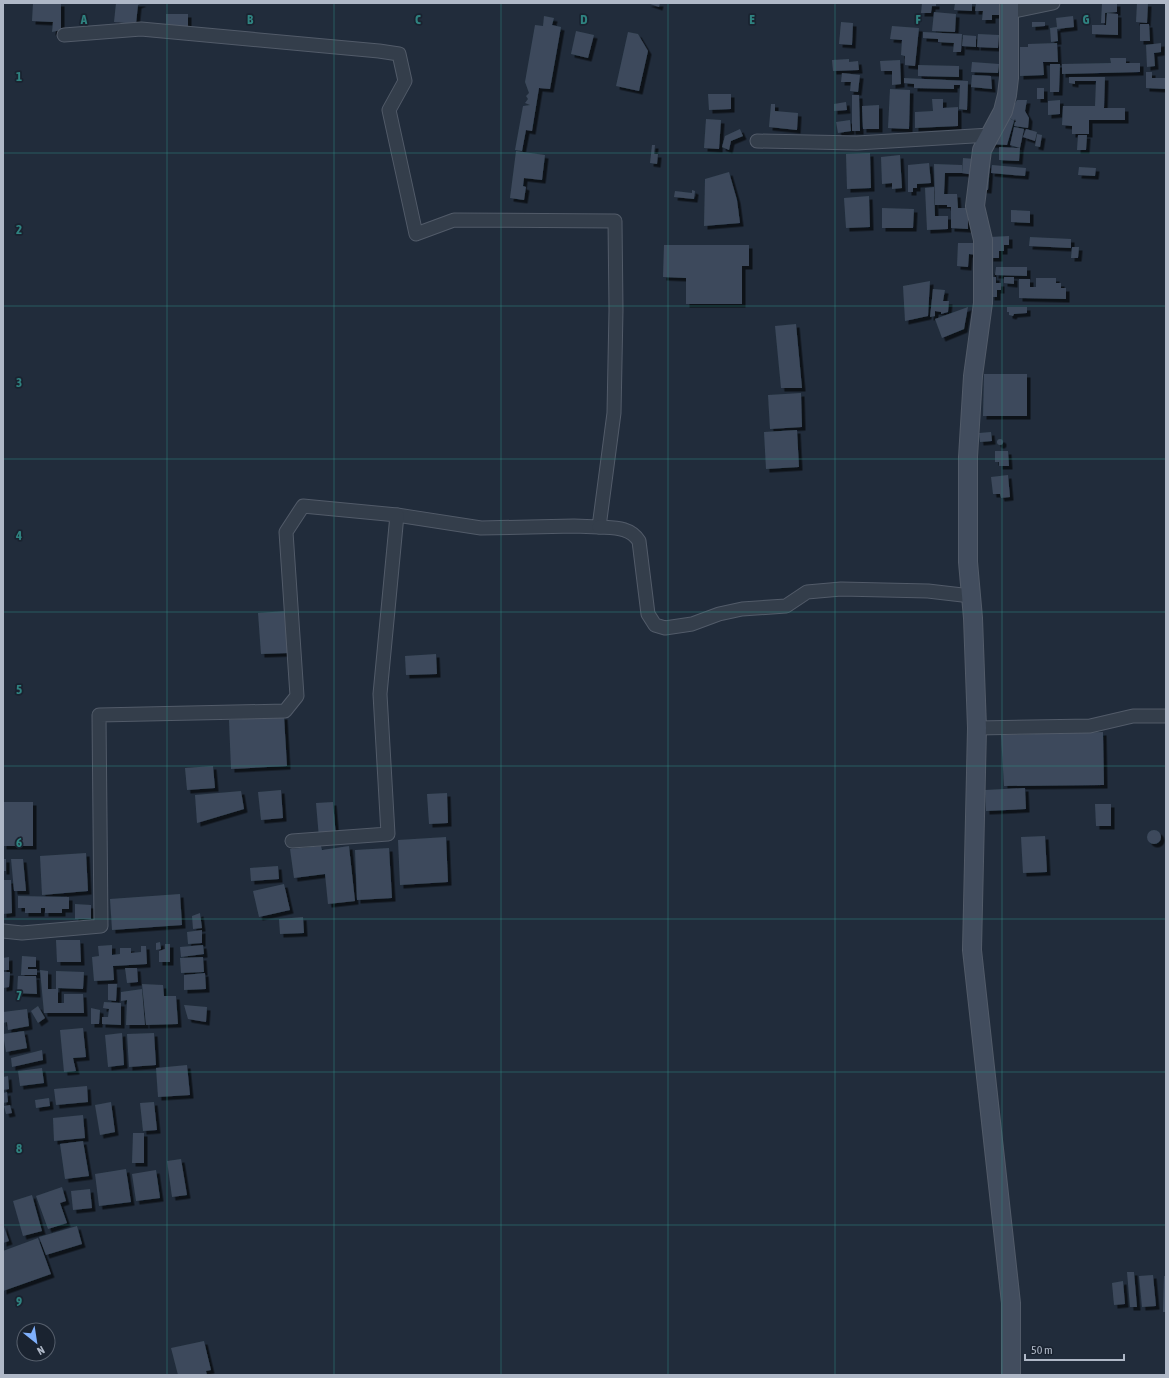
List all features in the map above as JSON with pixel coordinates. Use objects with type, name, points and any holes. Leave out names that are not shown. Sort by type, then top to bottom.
[{"type":"street","points":[[1011,1375],[1011,1303],[972,950],[977,728],[968,562],[968,457],[973,376],[983,295],[983,240],[975,206],[982,150],[1003,111],[1008,95],[1010,78],[1009,8],[1053,3]]},
{"type":"street","points":[[64,35],[141,29],[399,54],[405,81],[389,110],[416,234],[454,220],[615,221],[616,310],[614,413],[599,527]]},
{"type":"street","points":[[757,141],[857,143],[990,135]]},
{"type":"street","points":[[3,931],[22,933],[101,926],[99,715],[285,711],[297,696],[286,532],[304,506],[396,515],[481,528],[574,526],[618,528],[634,533],[639,541],[648,614],[655,625],[665,628],[692,624],[719,614],[742,609],[786,606],[807,592],[841,589],[928,591],[971,596]]},
{"type":"street","points":[[292,841],[388,834],[380,694],[396,515]]},
{"type":"street","points":[[977,728],[1090,726],[1134,716],[1166,716]]},
{"type":"building","points":[[33,3],[61,3],[61,30],[52,32],[53,22],[32,21]]},
{"type":"building","points":[[116,3],[143,3],[138,5],[136,24],[114,22]]},
{"type":"building","points":[[647,3],[660,3],[659,7]]},
{"type":"building","points":[[922,3],[936,3],[936,6],[932,6],[931,13],[921,13]]},
{"type":"building","points":[[955,3],[972,3],[972,11],[954,10]]},
{"type":"building","points":[[976,3],[1001,3],[1001,15],[992,15],[992,20],[982,20],[983,11],[975,11]]},
{"type":"building","points":[[1102,3],[1117,3],[1117,12],[1105,13],[1105,23],[1101,23]]},
{"type":"building","points":[[1137,3],[1148,3],[1147,23],[1136,22]]},
{"type":"building","points":[[934,12],[956,14],[955,32],[932,31]]},
{"type":"building","points":[[1107,13],[1118,14],[1118,35],[1092,34],[1092,25],[1106,25]]},
{"type":"building","points":[[166,14],[188,14],[188,27],[166,27]]},
{"type":"building","points":[[544,16],[554,18],[552,25],[561,27],[550,89],[539,88],[532,131],[526,130],[522,151],[515,150],[523,106],[530,105],[525,103],[528,99],[526,96],[529,93],[525,82],[535,25],[543,26]]},
{"type":"building","points":[[1073,16],[1074,27],[1057,29],[1058,41],[1051,42],[1050,28],[1057,27],[1056,18]]},
{"type":"building","points":[[841,22],[853,23],[852,45],[839,44]]},
{"type":"building","points":[[1032,22],[1045,22],[1045,26],[1032,27]]},
{"type":"building","points":[[1140,24],[1149,24],[1150,41],[1140,41]]},
{"type":"building","points":[[892,26],[919,28],[915,66],[905,65],[905,56],[901,55],[902,40],[890,39]]},
{"type":"building","points":[[576,31],[594,35],[588,58],[571,54]]},
{"type":"building","points":[[628,32],[638,34],[648,51],[639,91],[616,86]]},
{"type":"building","points":[[923,32],[962,34],[961,52],[953,52],[954,43],[938,42],[938,39],[923,38]]},
{"type":"building","points":[[978,34],[999,35],[998,48],[977,47]]},
{"type":"building","points":[[963,35],[976,36],[976,47],[962,46]]},
{"type":"building","points":[[1057,43],[1058,62],[1043,62],[1044,75],[1020,76],[1020,47],[1028,47],[1028,44]]},
{"type":"building","points":[[1161,43],[1161,52],[1154,53],[1155,66],[1147,67],[1146,45]]},
{"type":"building","points":[[1110,58],[1126,58],[1126,63],[1140,63],[1140,72],[1062,74],[1062,64],[1111,63]]},
{"type":"building","points":[[849,59],[849,62],[858,61],[859,70],[833,71],[832,60]]},
{"type":"building","points":[[900,60],[901,84],[892,85],[892,71],[881,71],[880,61]]},
{"type":"building","points":[[972,62],[999,64],[998,73],[971,72]]},
{"type":"building","points":[[1050,64],[1060,64],[1059,92],[1050,92]]},
{"type":"building","points":[[918,65],[959,66],[959,77],[918,76]]},
{"type":"building","points":[[1146,72],[1152,72],[1152,78],[1166,78],[1166,89],[1146,88]]},
{"type":"building","points":[[842,73],[860,75],[858,92],[850,91],[851,82],[841,82]]},
{"type":"building","points":[[972,75],[991,76],[992,89],[971,87]]},
{"type":"building","points":[[1069,77],[1105,77],[1104,108],[1125,108],[1125,120],[1089,120],[1089,134],[1072,134],[1072,126],[1062,125],[1063,106],[1095,106],[1096,81],[1075,81],[1075,84],[1069,83]]},
{"type":"building","points":[[904,78],[968,81],[967,110],[959,109],[960,85],[954,85],[954,89],[914,88],[914,84],[904,83]]},
{"type":"building","points":[[1037,88],[1044,88],[1044,99],[1037,99]]},
{"type":"building","points":[[890,89],[910,90],[909,129],[888,128]]},
{"type":"building","points":[[708,94],[731,94],[731,109],[709,110]]},
{"type":"building","points":[[852,95],[859,95],[860,131],[852,131]]},
{"type":"building","points":[[932,99],[943,99],[943,108],[958,107],[958,126],[915,128],[915,112],[933,111]]},
{"type":"building","points":[[1017,100],[1027,100],[1025,111],[1029,118],[1028,128],[1014,126],[1016,122],[1015,119],[1014,121],[1007,116]]},
{"type":"building","points":[[1060,100],[1060,114],[1048,115],[1048,101]]},
{"type":"building","points":[[846,102],[847,110],[834,111],[834,104]]},
{"type":"building","points":[[771,104],[775,104],[775,111],[798,113],[797,130],[769,127]]},
{"type":"building","points":[[879,105],[879,129],[863,129],[862,106]]},
{"type":"building","points":[[1008,117],[1014,121],[1007,145],[989,144]]},
{"type":"building","points":[[706,119],[721,120],[719,149],[704,148]]},
{"type":"building","points":[[850,120],[851,131],[838,133],[836,122]]},
{"type":"building","points":[[1014,127],[1024,129],[1020,148],[1010,145]]},
{"type":"building","points":[[740,129],[743,136],[731,141],[729,150],[722,147],[725,136]]},
{"type":"building","points":[[1026,129],[1037,132],[1035,141],[1023,137]]},
{"type":"building","points":[[1037,134],[1042,135],[1040,147],[1035,146]]},
{"type":"building","points":[[1078,135],[1087,135],[1086,150],[1077,150]]},
{"type":"building","points":[[652,145],[655,145],[654,154],[658,154],[657,164],[650,163]]},
{"type":"building","points":[[999,147],[1020,148],[1019,161],[999,160]]},
{"type":"building","points":[[516,151],[545,155],[542,180],[524,178],[523,186],[526,187],[524,200],[510,198]]},
{"type":"building","points":[[870,153],[871,188],[847,189],[846,154]]},
{"type":"building","points":[[900,155],[902,188],[892,189],[892,183],[882,184],[881,157]]},
{"type":"building","points":[[963,158],[975,159],[974,175],[962,173]]},
{"type":"building","points":[[929,163],[931,183],[917,184],[917,188],[913,188],[913,192],[908,192],[908,165]]},
{"type":"building","points":[[934,164],[962,165],[962,173],[945,173],[944,194],[957,194],[958,208],[968,208],[968,229],[951,228],[951,207],[947,207],[947,205],[935,205]]},
{"type":"building","points":[[982,164],[990,165],[988,190],[979,189]]},
{"type":"building","points":[[992,165],[1026,168],[1025,176],[991,173]]},
{"type":"building","points":[[1079,167],[1096,168],[1095,176],[1078,175]]},
{"type":"building","points":[[729,172],[737,200],[740,223],[704,226],[705,179]]},
{"type":"building","points":[[934,187],[935,216],[948,216],[948,229],[927,230],[925,188]]},
{"type":"building","points":[[692,190],[695,191],[694,199],[674,197],[675,191],[692,193]]},
{"type":"building","points":[[869,196],[870,227],[846,228],[844,198]]},
{"type":"building","points":[[882,208],[914,209],[913,228],[882,228]]},
{"type":"building","points":[[1011,210],[1030,211],[1030,223],[1011,222]]},
{"type":"building","points":[[1009,236],[1009,245],[1004,245],[1004,251],[999,251],[999,258],[990,258],[990,237]]},
{"type":"building","points":[[1030,237],[1071,239],[1071,248],[1029,246]]},
{"type":"building","points":[[958,243],[977,243],[977,255],[969,254],[968,267],[957,266]]},
{"type":"building","points":[[664,245],[749,245],[749,266],[742,266],[742,304],[686,304],[686,278],[663,277]]},
{"type":"building","points":[[1072,247],[1079,247],[1078,258],[1071,258]]},
{"type":"building","points":[[996,267],[1027,267],[1027,276],[995,275]]},
{"type":"building","points":[[991,270],[993,270],[993,277],[996,277],[996,283],[1001,283],[1001,290],[997,290],[997,297],[991,297]]},
{"type":"building","points":[[1004,277],[1014,277],[1014,284],[1004,283]]},
{"type":"building","points":[[1036,278],[1056,278],[1056,283],[1061,283],[1061,288],[1066,288],[1066,299],[1019,298],[1019,279],[1030,279],[1030,287],[1036,287]]},
{"type":"building","points":[[930,281],[928,316],[905,321],[903,286]]},
{"type":"building","points":[[933,289],[945,290],[943,301],[949,301],[948,312],[941,314],[941,312],[935,311],[935,316],[930,317]]},
{"type":"building","points":[[968,307],[964,329],[942,338],[935,319]]},
{"type":"building","points":[[1007,307],[1027,307],[1027,313],[1014,314],[1013,316],[1009,315],[1009,312],[1007,312]]},
{"type":"building","points":[[796,324],[802,388],[781,388],[775,326]]},
{"type":"building","points":[[984,374],[1027,374],[1027,416],[983,416]]},
{"type":"building","points":[[801,393],[802,427],[770,429],[768,395]]},
{"type":"building","points":[[797,430],[799,467],[766,469],[764,432]]},
{"type":"building","points":[[991,432],[992,441],[980,442],[979,433]]},
{"type":"building","points":[[1000,439],[1003,442],[1000,445],[997,442]]},
{"type":"building","points":[[995,451],[1008,451],[1009,466],[999,466],[999,462],[995,462]]},
{"type":"building","points":[[1008,475],[1010,497],[1001,498],[1000,494],[993,494],[991,477]]},
{"type":"building","points":[[286,611],[289,653],[261,654],[258,613]]},
{"type":"building","points":[[436,654],[437,674],[406,675],[405,656]]},
{"type":"building","points":[[284,716],[287,766],[231,769],[229,720]]},
{"type":"building","points":[[1103,732],[1104,785],[1004,786],[1001,735]]},
{"type":"building","points":[[213,766],[215,788],[187,790],[185,768]]},
{"type":"building","points":[[1025,788],[1026,809],[986,811],[985,790]]},
{"type":"building","points":[[281,790],[283,818],[261,820],[258,792]]},
{"type":"building","points":[[241,791],[244,809],[197,823],[195,795]]},
{"type":"building","points":[[447,793],[448,823],[429,824],[427,794]]},
{"type":"building","points":[[3,802],[33,802],[33,846],[3,846]]},
{"type":"building","points":[[333,802],[336,836],[319,838],[316,803]]},
{"type":"building","points":[[1095,804],[1111,804],[1111,826],[1096,826]]},
{"type":"building","points":[[1151,830],[1157,830],[1161,834],[1161,840],[1157,844],[1151,844],[1147,840],[1147,834]]},
{"type":"building","points":[[1045,836],[1047,872],[1023,873],[1021,837]]},
{"type":"building","points":[[446,837],[448,882],[400,885],[398,840]]},
{"type":"building","points":[[321,846],[322,850],[349,846],[355,901],[328,904],[325,874],[294,878],[290,849]]},
{"type":"building","points":[[389,848],[392,898],[357,900],[355,850]]},
{"type":"building","points":[[86,853],[88,891],[42,895],[40,856]]},
{"type":"building","points":[[3,859],[6,859],[6,871],[3,871]]},
{"type":"building","points":[[11,859],[23,859],[26,891],[14,891]]},
{"type":"building","points":[[278,866],[279,879],[251,881],[250,868]]},
{"type":"building","points":[[3,880],[11,880],[12,913],[3,914]]},
{"type":"building","points":[[284,884],[290,910],[259,917],[253,891]]},
{"type":"building","points":[[180,894],[182,925],[112,930],[110,899]]},
{"type":"building","points":[[18,896],[69,897],[69,909],[62,909],[62,913],[45,913],[45,908],[41,908],[41,913],[25,913],[25,908],[18,908]]},
{"type":"building","points":[[75,904],[91,905],[91,919],[75,919]]},
{"type":"building","points":[[200,913],[202,928],[193,929],[192,916]]},
{"type":"building","points":[[303,917],[304,933],[280,934],[279,919]]},
{"type":"building","points":[[202,930],[202,943],[188,944],[187,932]]},
{"type":"building","points":[[56,940],[80,940],[81,962],[57,962]]},
{"type":"building","points":[[160,942],[161,949],[156,950],[156,943]]},
{"type":"building","points":[[165,944],[170,944],[170,962],[159,962],[159,951],[165,949]]},
{"type":"building","points":[[112,945],[112,955],[120,954],[120,948],[131,948],[131,953],[141,952],[141,946],[146,946],[147,964],[113,966],[114,980],[94,981],[92,957],[99,956],[98,946]]},
{"type":"building","points":[[203,945],[204,954],[181,957],[180,947]]},
{"type":"building","points":[[22,956],[36,957],[36,967],[28,967],[28,969],[37,969],[37,975],[21,975]]},
{"type":"building","points":[[9,957],[9,970],[3,970],[3,958]]},
{"type":"building","points":[[203,957],[204,972],[181,973],[180,958]]},
{"type":"building","points":[[125,968],[137,968],[138,982],[127,983]]},
{"type":"building","points":[[40,970],[48,971],[48,989],[56,989],[56,971],[84,972],[83,989],[58,988],[58,1003],[64,1003],[64,994],[83,994],[84,1013],[44,1013]]},
{"type":"building","points":[[3,972],[10,972],[9,987],[3,988]]},
{"type":"building","points":[[205,973],[206,989],[184,990],[184,975]]},
{"type":"building","points":[[18,976],[36,976],[37,994],[17,993]]},
{"type":"building","points":[[108,984],[117,984],[116,1001],[108,1000]]},
{"type":"building","points":[[142,984],[163,985],[164,996],[176,996],[178,1024],[146,1025]]},
{"type":"building","points":[[142,989],[145,1025],[126,1025],[127,1000],[121,1001],[121,992]]},
{"type":"building","points":[[104,1002],[121,1003],[121,1025],[102,1024],[102,1017],[108,1017],[109,1009],[103,1008]]},
{"type":"building","points":[[184,1005],[207,1007],[206,1022],[188,1019]]},
{"type":"building","points":[[38,1006],[45,1018],[38,1023],[31,1011]]},
{"type":"building","points":[[91,1008],[100,1010],[99,1024],[91,1024]]},
{"type":"building","points":[[27,1009],[29,1026],[8,1030],[7,1022],[3,1023],[3,1012]]},
{"type":"building","points":[[83,1028],[86,1057],[73,1058],[76,1071],[64,1072],[60,1030]]},
{"type":"building","points":[[24,1031],[27,1048],[6,1052],[3,1034]]},
{"type":"building","points":[[122,1033],[124,1065],[108,1067],[105,1035]]},
{"type":"building","points":[[154,1033],[156,1065],[129,1067],[127,1034]]},
{"type":"building","points":[[42,1050],[43,1060],[12,1067],[11,1058]]},
{"type":"building","points":[[187,1065],[190,1095],[158,1097],[156,1068]]},
{"type":"building","points":[[42,1068],[44,1083],[20,1086],[18,1071]]},
{"type":"building","points":[[8,1076],[9,1089],[3,1090],[3,1077]]},
{"type":"building","points":[[87,1086],[88,1102],[56,1105],[54,1089]]},
{"type":"building","points":[[7,1092],[8,1102],[3,1103],[3,1093]]},
{"type":"building","points":[[49,1098],[50,1106],[36,1108],[35,1100]]},
{"type":"building","points":[[111,1102],[115,1132],[100,1135],[95,1105]]},
{"type":"building","points":[[154,1102],[157,1130],[143,1131],[140,1103]]},
{"type":"building","points":[[10,1105],[12,1113],[6,1114],[4,1106]]},
{"type":"building","points":[[83,1115],[85,1138],[54,1141],[53,1118]]},
{"type":"building","points":[[133,1133],[144,1133],[144,1163],[132,1163]]},
{"type":"building","points":[[83,1141],[89,1176],[65,1179],[60,1144]]},
{"type":"building","points":[[181,1159],[187,1195],[172,1197],[167,1161]]},
{"type":"building","points":[[126,1169],[131,1202],[99,1206],[95,1174]]},
{"type":"building","points":[[156,1170],[160,1198],[136,1201],[132,1174]]},
{"type":"building","points":[[62,1187],[66,1201],[60,1203],[67,1223],[48,1229],[36,1196]]},
{"type":"building","points":[[90,1189],[92,1208],[73,1210],[71,1191]]},
{"type":"building","points":[[32,1195],[42,1231],[23,1236],[13,1201]]},
{"type":"building","points":[[3,1224],[9,1241],[3,1243]]},
{"type":"building","points":[[77,1226],[82,1244],[46,1255],[39,1237]]},
{"type":"building","points":[[38,1238],[51,1274],[3,1291],[3,1251]]},
{"type":"building","points":[[1127,1272],[1134,1272],[1137,1307],[1130,1307]]},
{"type":"building","points":[[1153,1275],[1156,1306],[1142,1307],[1139,1276]]},
{"type":"building","points":[[1164,1276],[1166,1276],[1166,1312],[1163,1312]]},
{"type":"building","points":[[1123,1281],[1125,1304],[1114,1305],[1112,1283]]},
{"type":"building","points":[[204,1341],[211,1370],[206,1371],[207,1375],[178,1375],[171,1348]]}]
